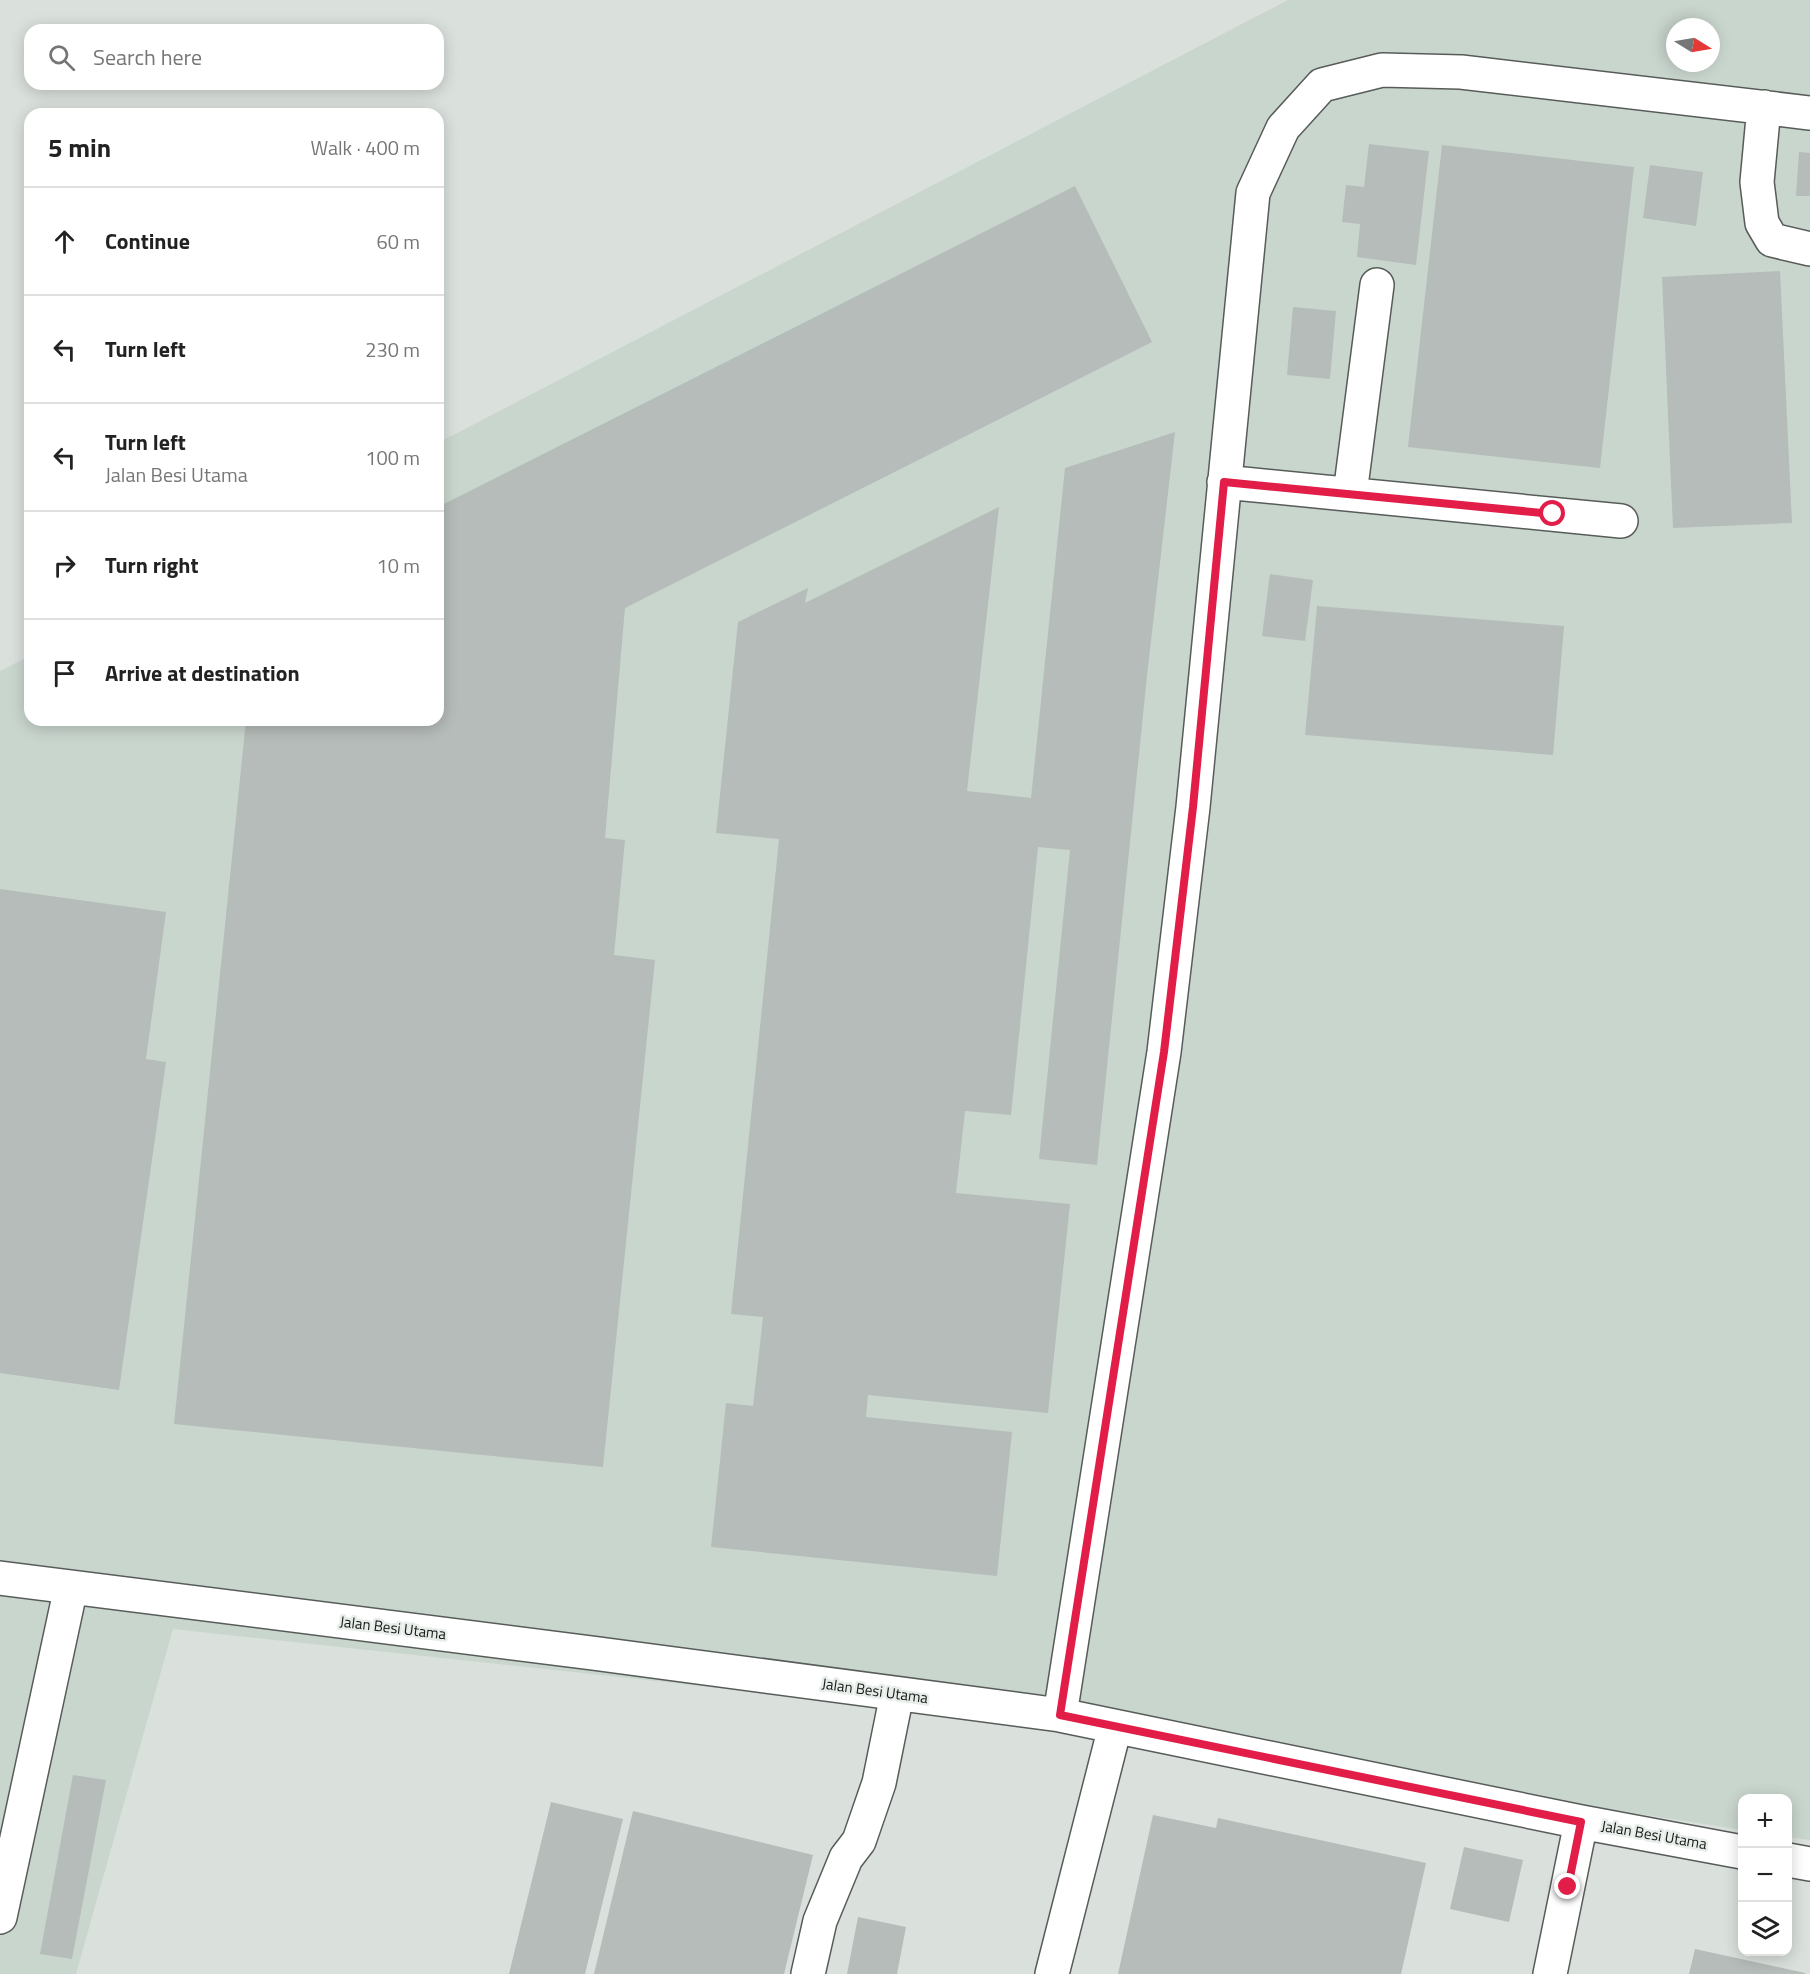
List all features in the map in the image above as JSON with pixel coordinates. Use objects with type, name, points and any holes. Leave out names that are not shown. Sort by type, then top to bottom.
[{"type":"street","points":[[1060,1715],[1164,1052],[1193,807],[1253,193],[1283,128],[1322,85],[1382,70],[1461,72],[1810,113]]},
{"type":"street","points":[[1764,107],[1757,182],[1762,224],[1772,240],[1810,249]]},
{"type":"street","points":[[1350,494],[1377,285]]},
{"type":"street","points":[[1224,482],[1621,521]]},
{"type":"street","name":"Jalan Besi Utama","points":[[0,1578],[1060,1715],[1581,1822],[1738,1851]]},
{"type":"street","points":[[0,1917],[71,1587]]},
{"type":"street","points":[[808,1974],[820,1921],[846,1858],[859,1841],[879,1783],[897,1694]]},
{"type":"street","points":[[1052,1974],[1115,1726]]},
{"type":"street","points":[[1550,1974],[1581,1822]]},
{"type":"street","points":[[1792,1861],[1810,1864]]},
{"type":"shaded area","points":[[1288,0],[1810,0],[1810,1840],[1792,1838],[1792,1794],[1738,1794],[1738,1829],[1101,1729],[173,1629],[76,1974],[0,1974],[0,671],[24,659],[24,726],[444,726],[444,440]]},
{"type":"building","points":[[1369,144],[1429,151],[1416,265],[1357,257],[1360,224],[1342,222],[1346,185],[1364,187]]},
{"type":"building","points":[[1442,145],[1634,167],[1600,468],[1408,447]]},
{"type":"building","points":[[1799,152],[1810,153],[1810,196],[1796,196]]},
{"type":"building","points":[[1650,165],[1703,172],[1696,226],[1643,218]]},
{"type":"building","points":[[1075,186],[1152,342],[625,608],[605,838],[625,840],[614,955],[655,960],[603,1467],[174,1424],[245,726],[444,726],[444,504]]},
{"type":"building","points":[[1780,271],[1792,523],[1673,528],[1662,277]]},
{"type":"building","points":[[1293,307],[1336,311],[1330,379],[1287,375]]},
{"type":"building","points":[[1175,432],[1147,676],[1097,1165],[1039,1159],[1070,850],[1038,847],[1011,1115],[965,1111],[956,1193],[1070,1204],[1048,1413],[868,1395],[866,1417],[1012,1432],[997,1576],[711,1547],[726,1403],[753,1406],[763,1317],[731,1314],[779,839],[716,833],[738,622],[808,588],[805,603],[999,507],[967,791],[1031,798],[1065,468]]},
{"type":"building","points":[[1270,574],[1313,580],[1305,641],[1262,636]]},
{"type":"building","points":[[1317,606],[1564,626],[1553,755],[1305,735]]},
{"type":"building","points":[[0,889],[166,912],[146,1059],[166,1062],[119,1390],[0,1373]]},
{"type":"building","points":[[73,1775],[106,1780],[72,1959],[40,1954]]},
{"type":"building","points":[[551,1802],[623,1819],[585,1974],[509,1974]]},
{"type":"building","points":[[633,1811],[813,1855],[784,1974],[594,1974]]},
{"type":"building","points":[[1153,1815],[1216,1828],[1218,1818],[1426,1863],[1401,1974],[1118,1974]]},
{"type":"building","points":[[1464,1847],[1523,1860],[1509,1922],[1450,1909]]},
{"type":"building","points":[[858,1917],[906,1927],[897,1974],[847,1974]]},
{"type":"building","points":[[1695,1949],[1805,1973],[1805,1974],[1689,1974]]},
{"type":"route","points":[[1553,514],[1224,482],[1193,807],[1164,1052],[1060,1715],[1581,1822],[1568,1887]]}]
